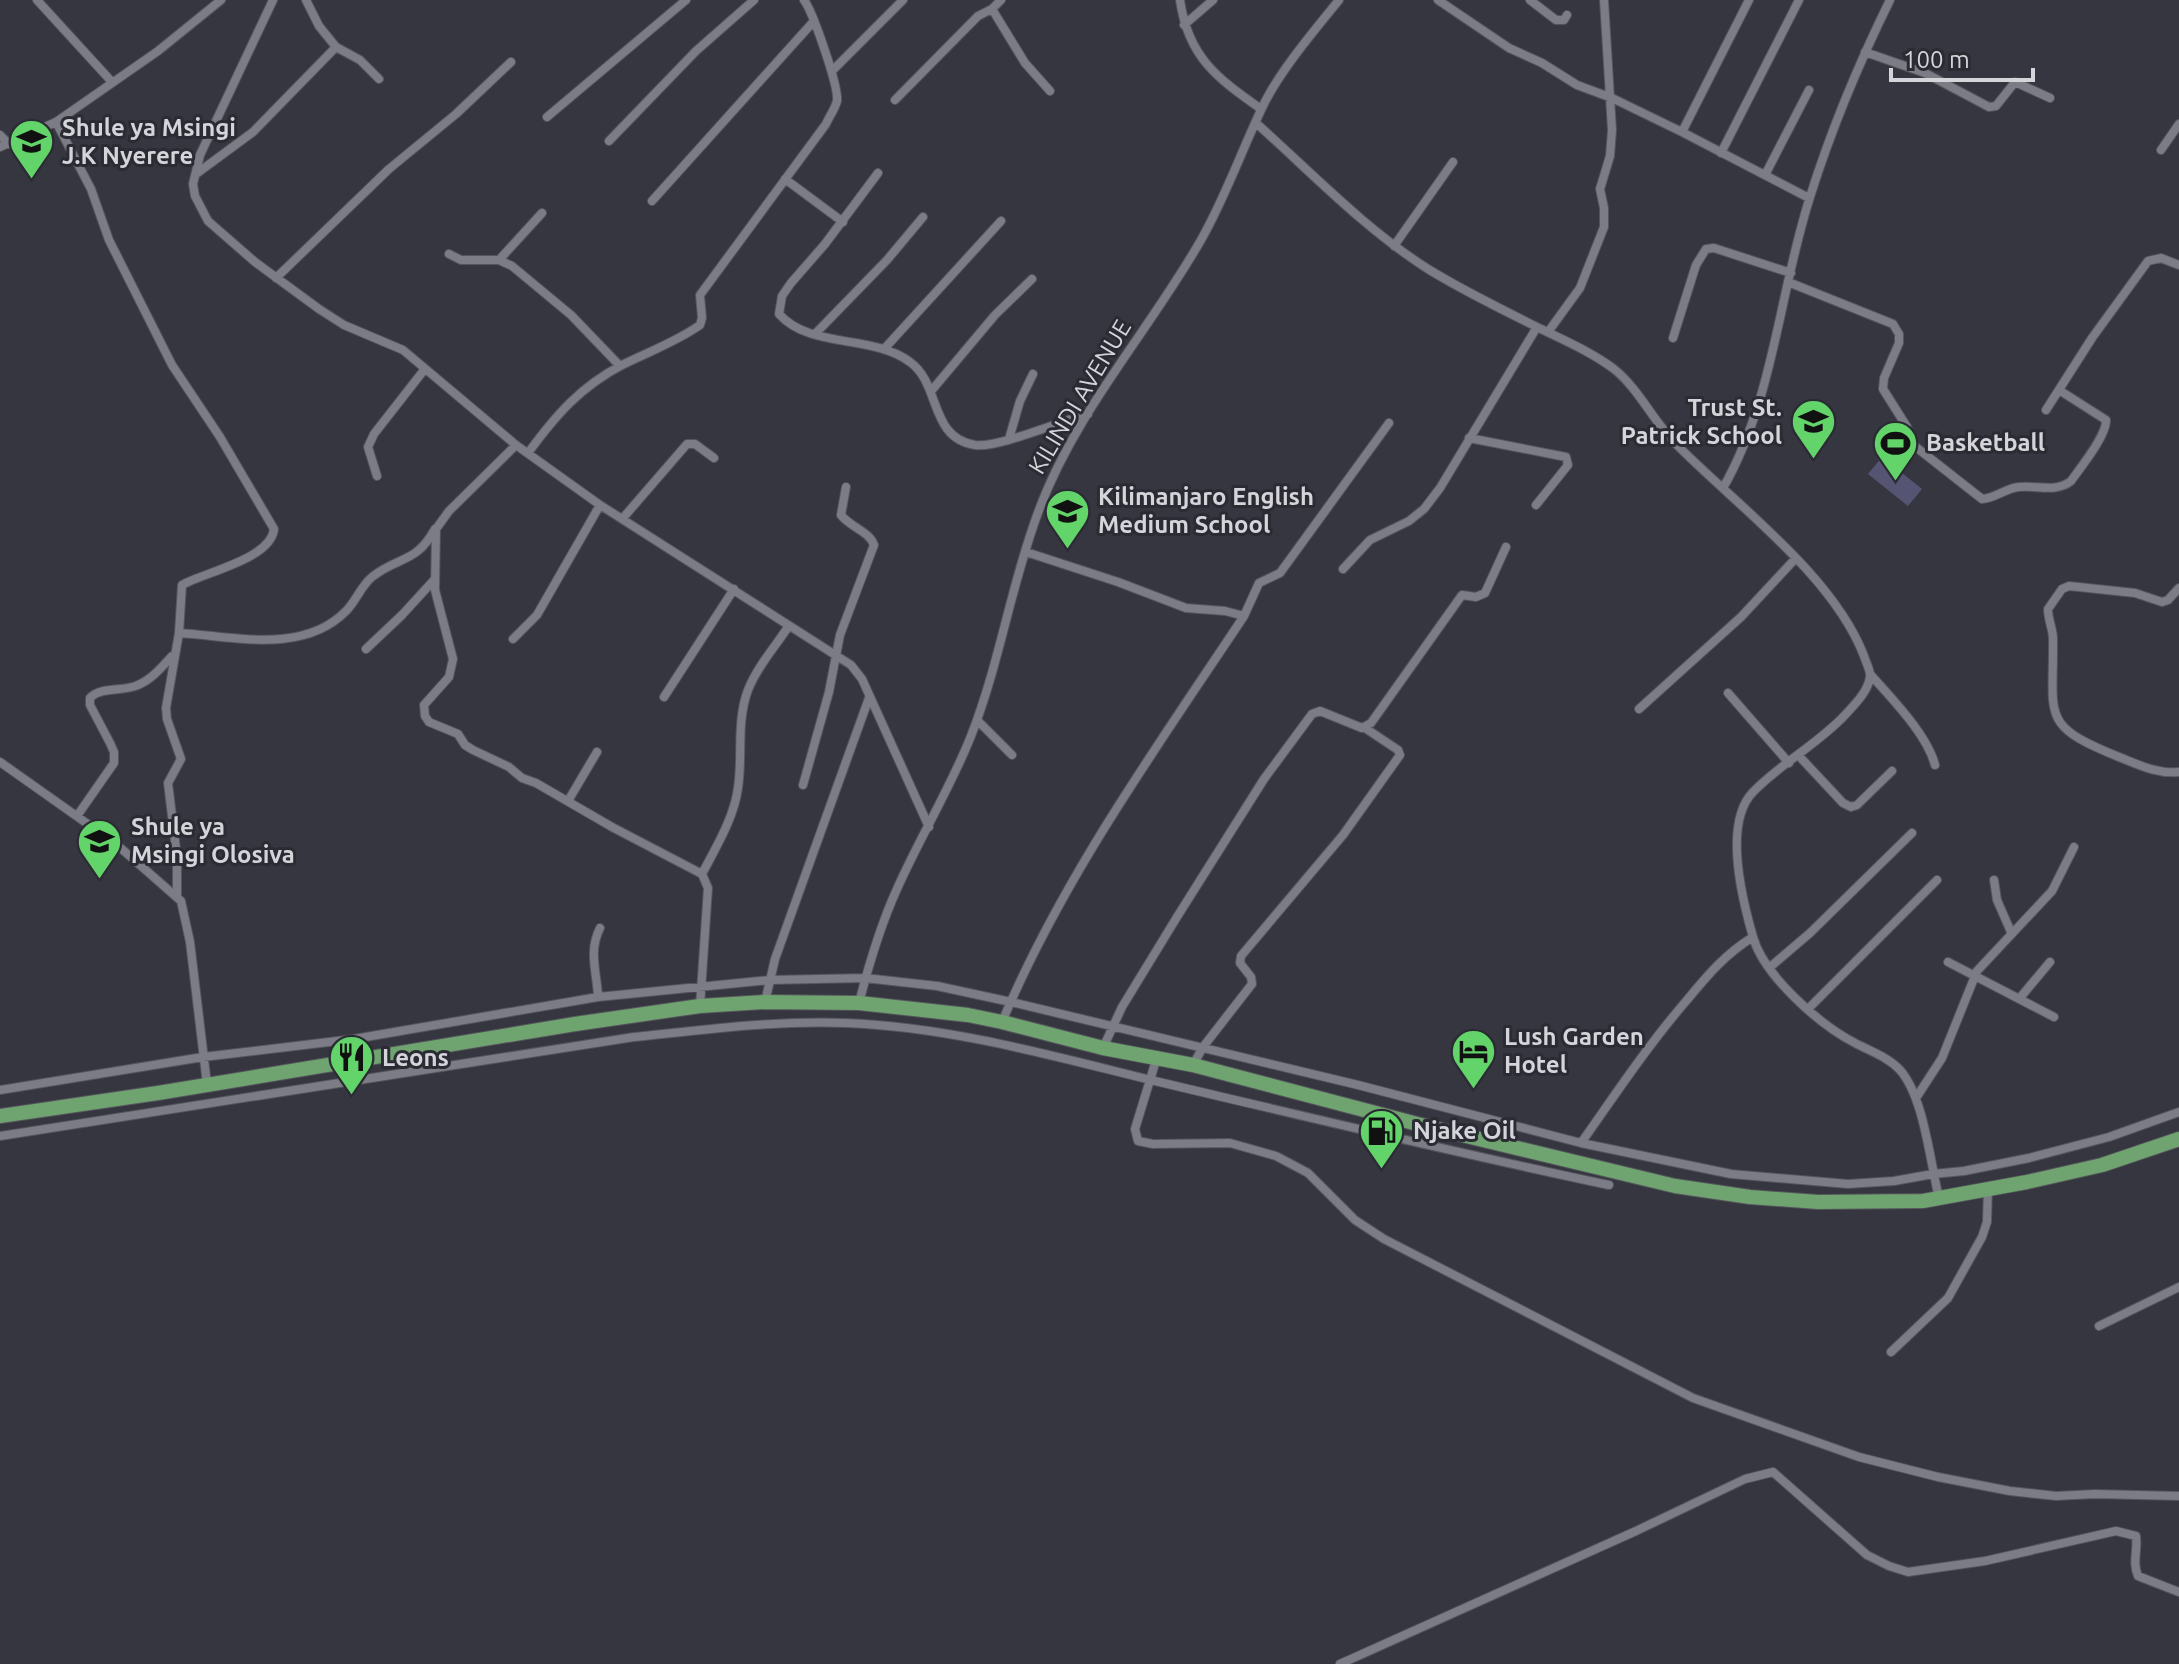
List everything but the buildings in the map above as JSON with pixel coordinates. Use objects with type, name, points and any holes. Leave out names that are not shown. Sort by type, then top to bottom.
[{"type":"highway","points":[[0,1116],[700,1006],[765,1002],[859,1003],[968,1015],[1002,1022],[1103,1048],[1157,1056],[1458,1135],[1675,1186],[1750,1197],[1818,1202],[1923,1201],[2102,1165],[2176,1143]]},
{"type":"street","points":[[37,0],[112,82]]},
{"type":"street","points":[[0,135],[4,145],[56,122],[197,22],[221,0]]},
{"type":"street","points":[[273,0],[200,155],[193,184],[195,196],[208,221],[244,254],[344,325],[403,350],[516,445],[600,505],[851,665],[862,679],[929,827]]},
{"type":"street","points":[[306,0],[319,26],[336,47],[360,60],[379,79]]},
{"type":"street","points":[[547,117],[686,0]]},
{"type":"street","points":[[609,141],[696,51],[754,0]]},
{"type":"street","points":[[528,453],[565,404],[620,366],[700,325],[700,295],[832,111],[837,101],[832,71],[804,0]]},
{"type":"street","points":[[832,71],[903,0]]},
{"type":"street","points":[[895,100],[978,16],[1001,0]]},
{"type":"street","points":[[1180,0],[1184,25],[1204,62],[1220,81],[1261,109]]},
{"type":"street","points":[[1184,25],[1213,0]]},
{"type":"street","name":"KILINDI AVENUE","points":[[859,1003],[874,947],[898,886],[929,827],[977,720],[999,654],[1026,552],[1054,476],[1088,414],[1203,238],[1273,88],[1339,0]]},
{"type":"street","points":[[1438,0],[1509,48],[1542,63],[1577,85],[1612,98],[1682,132],[1809,198]]},
{"type":"street","points":[[1530,0],[1556,20],[1564,20],[1567,15]]},
{"type":"street","points":[[1548,332],[1580,288],[1603,235],[1604,208],[1600,189],[1610,156],[1612,98],[1604,0]]},
{"type":"street","points":[[1682,132],[1749,0]]},
{"type":"street","points":[[1721,153],[1799,0]]},
{"type":"street","points":[[1723,488],[1734,469],[1756,410],[1809,198],[1865,52],[1890,0]]},
{"type":"street","points":[[992,9],[1025,63],[1050,91]]},
{"type":"street","points":[[652,201],[814,21]]},
{"type":"street","points":[[196,174],[253,132],[336,47]]},
{"type":"street","points":[[1865,52],[1925,73],[1989,107],[1996,106],[2015,82],[2050,98]]},
{"type":"street","points":[[276,278],[389,169],[439,129],[511,62]]},
{"type":"street","points":[[1765,175],[1809,90]]},
{"type":"street","points":[[56,122],[91,189],[109,240],[172,365],[220,437],[274,529],[272,539],[261,549],[217,572],[183,584],[179,633],[166,708],[181,759],[168,783],[177,857],[177,895],[184,910],[190,942],[207,1084]]},
{"type":"street","points":[[1256,123],[1394,246],[1457,286],[1592,354],[1619,373],[1674,443],[1795,559],[1845,616],[1870,674],[1929,748],[1935,765]]},
{"type":"street","points":[[2161,150],[2179,124]]},
{"type":"street","points":[[1394,246],[1453,162]]},
{"type":"street","points":[[878,173],[843,222],[791,283],[778,306],[785,322],[816,333],[885,348],[912,363],[925,376],[932,390],[942,424],[961,440],[973,445],[1009,439],[1088,414]]},
{"type":"street","points":[[785,179],[843,222]]},
{"type":"street","points":[[499,260],[542,213]]},
{"type":"street","points":[[816,333],[887,260],[923,217]]},
{"type":"street","points":[[885,348],[1001,221]]},
{"type":"street","points":[[1673,338],[1696,265],[1706,249],[1714,248],[1893,324],[1899,343],[1884,378],[1883,389],[1907,427],[1912,444],[1982,499],[2018,487],[2064,487],[2071,481],[2102,437],[2107,424],[2097,413],[2059,390]]},
{"type":"street","points":[[449,254],[461,260],[499,260],[512,266],[571,315],[620,366]]},
{"type":"street","points":[[2046,410],[2148,261],[2161,258],[2179,265]]},
{"type":"street","points":[[932,390],[995,315],[1032,279]]},
{"type":"street","points":[[1343,569],[1370,540],[1409,521],[1424,509],[1440,488],[1537,327]]},
{"type":"street","points":[[377,476],[368,447],[374,434],[424,370]]},
{"type":"street","points":[[1009,439],[1020,401],[1033,374]]},
{"type":"street","points":[[1002,1022],[1022,974],[1087,857],[1244,616],[1259,583],[1280,573],[1389,423]]},
{"type":"street","points":[[1469,438],[1566,457],[1568,465],[1536,505]]},
{"type":"street","points":[[623,518],[687,444],[695,444],[714,458]]},
{"type":"street","points":[[179,633],[278,639],[316,632],[346,611],[374,575],[421,551],[449,511],[516,445]]},
{"type":"street","points":[[803,785],[843,627],[874,545],[872,539],[841,515],[846,487]]},
{"type":"street","points":[[513,639],[537,615],[600,505]]},
{"type":"street","points":[[436,529],[434,580],[453,659],[449,677],[424,705],[425,716],[429,722],[458,734],[473,750],[509,767],[522,778],[702,874],[708,888],[700,1006]]},
{"type":"street","points":[[1365,728],[1462,595],[1476,597],[1485,593],[1506,547]]},
{"type":"street","points":[[1026,552],[1186,608],[1244,616]]},
{"type":"street","points":[[1639,709],[1741,617],[1795,559]]},
{"type":"street","points":[[366,649],[434,580]]},
{"type":"street","points":[[2179,588],[2162,602],[2135,593],[2069,586],[2062,589],[2048,609],[2054,635],[2051,683],[2054,710],[2064,729],[2079,739],[2148,769],[2179,772]]},
{"type":"street","points":[[664,697],[734,589]]},
{"type":"street","points":[[702,874],[736,798],[740,729],[749,689],[758,670],[788,627]]},
{"type":"street","points":[[77,816],[114,763],[114,752],[90,705],[91,695],[137,686],[173,656]]},
{"type":"street","points":[[1870,674],[1856,703],[1837,723],[1749,796],[1738,819],[1738,858],[1753,937],[1769,968],[1822,1021],[1853,1043],[1898,1068],[1916,1098],[1939,1198]]},
{"type":"street","points":[[1728,693],[1789,763]]},
{"type":"street","points":[[765,1002],[869,697]]},
{"type":"street","points":[[1103,1048],[1112,1026],[1151,959],[1264,779],[1312,714],[1320,711],[1365,728],[1398,750],[1400,755],[1343,835],[1241,956],[1240,963],[1251,977],[1252,984],[1203,1047],[1193,1065]]},
{"type":"street","points":[[977,720],[1012,755]]},
{"type":"street","points":[[568,801],[597,752]]},
{"type":"street","points":[[1799,756],[1843,803],[1851,807],[1857,805],[1892,771]]},
{"type":"street","points":[[0,762],[116,844],[177,895]]},
{"type":"street","points":[[1769,968],[1820,924],[1912,833]]},
{"type":"street","points":[[1916,1098],[1942,1058],[1975,975],[2011,932],[2052,891],[2074,847]]},
{"type":"street","points":[[1808,1009],[1937,880]]},
{"type":"street","points":[[1994,880],[1997,900],[2011,932]]},
{"type":"street","points":[[598,997],[592,954],[600,928]]},
{"type":"street","points":[[1581,1143],[1659,1032],[1716,965],[1734,948],[1753,937]]},
{"type":"street","points":[[1948,962],[2054,1017]]},
{"type":"street","points":[[2019,999],[2050,962]]},
{"type":"street","points":[[0,1090],[203,1057],[354,1039],[598,997],[770,980],[865,978],[937,986],[1011,1002],[1203,1047],[1581,1143],[1731,1174],[1848,1184],[1894,1181],[2029,1158],[2109,1137],[2179,1112]]},
{"type":"street","points":[[0,1136],[634,1037],[816,1023],[867,1024],[964,1037],[1067,1058],[1609,1185]]},
{"type":"street","points":[[1157,1056],[1134,1132],[1138,1141],[1153,1144],[1230,1143],[1287,1161],[1308,1173],[1355,1220],[1384,1239],[1693,1398],[1859,1457],[1938,1477],[2056,1496],[2179,1496]]},
{"type":"street","points":[[1891,1352],[1948,1298],[1982,1237],[1987,1222],[1988,1189]]},
{"type":"street","points":[[2099,1326],[2179,1287]]},
{"type":"street","points":[[1340,1664],[1745,1479],[1773,1472],[1867,1555],[1908,1572],[1985,1561],[2116,1531],[2136,1536],[2134,1558],[2138,1576],[2179,1592]]},
{"type":"shaded area","name":"Basketball","points":[[1882,457],[1922,489],[1908,506],[1868,474]]},
{"type":"water","points":[[1822,401],[1831,422],[1819,427],[1810,406]]},
{"type":"place","name":"Shule ya Msingi J.K Nyerere","points":[[31,181]]},
{"type":"place","name":"Trust St. Patrick School","points":[[1813,461]]},
{"type":"place","name":"Basketball","points":[[1895,482]]},
{"type":"place","name":"Kilimanjaro English Medium School","points":[[1067,550]]},
{"type":"place","name":"Shule ya Msingi Olosiva","points":[[100,880]]},
{"type":"place","name":"Lush Garden Hotel","points":[[1473,1090]]},
{"type":"place","name":"Leons","points":[[351,1097]]},
{"type":"place","name":"Njake Oil","points":[[1382,1170]]}]
